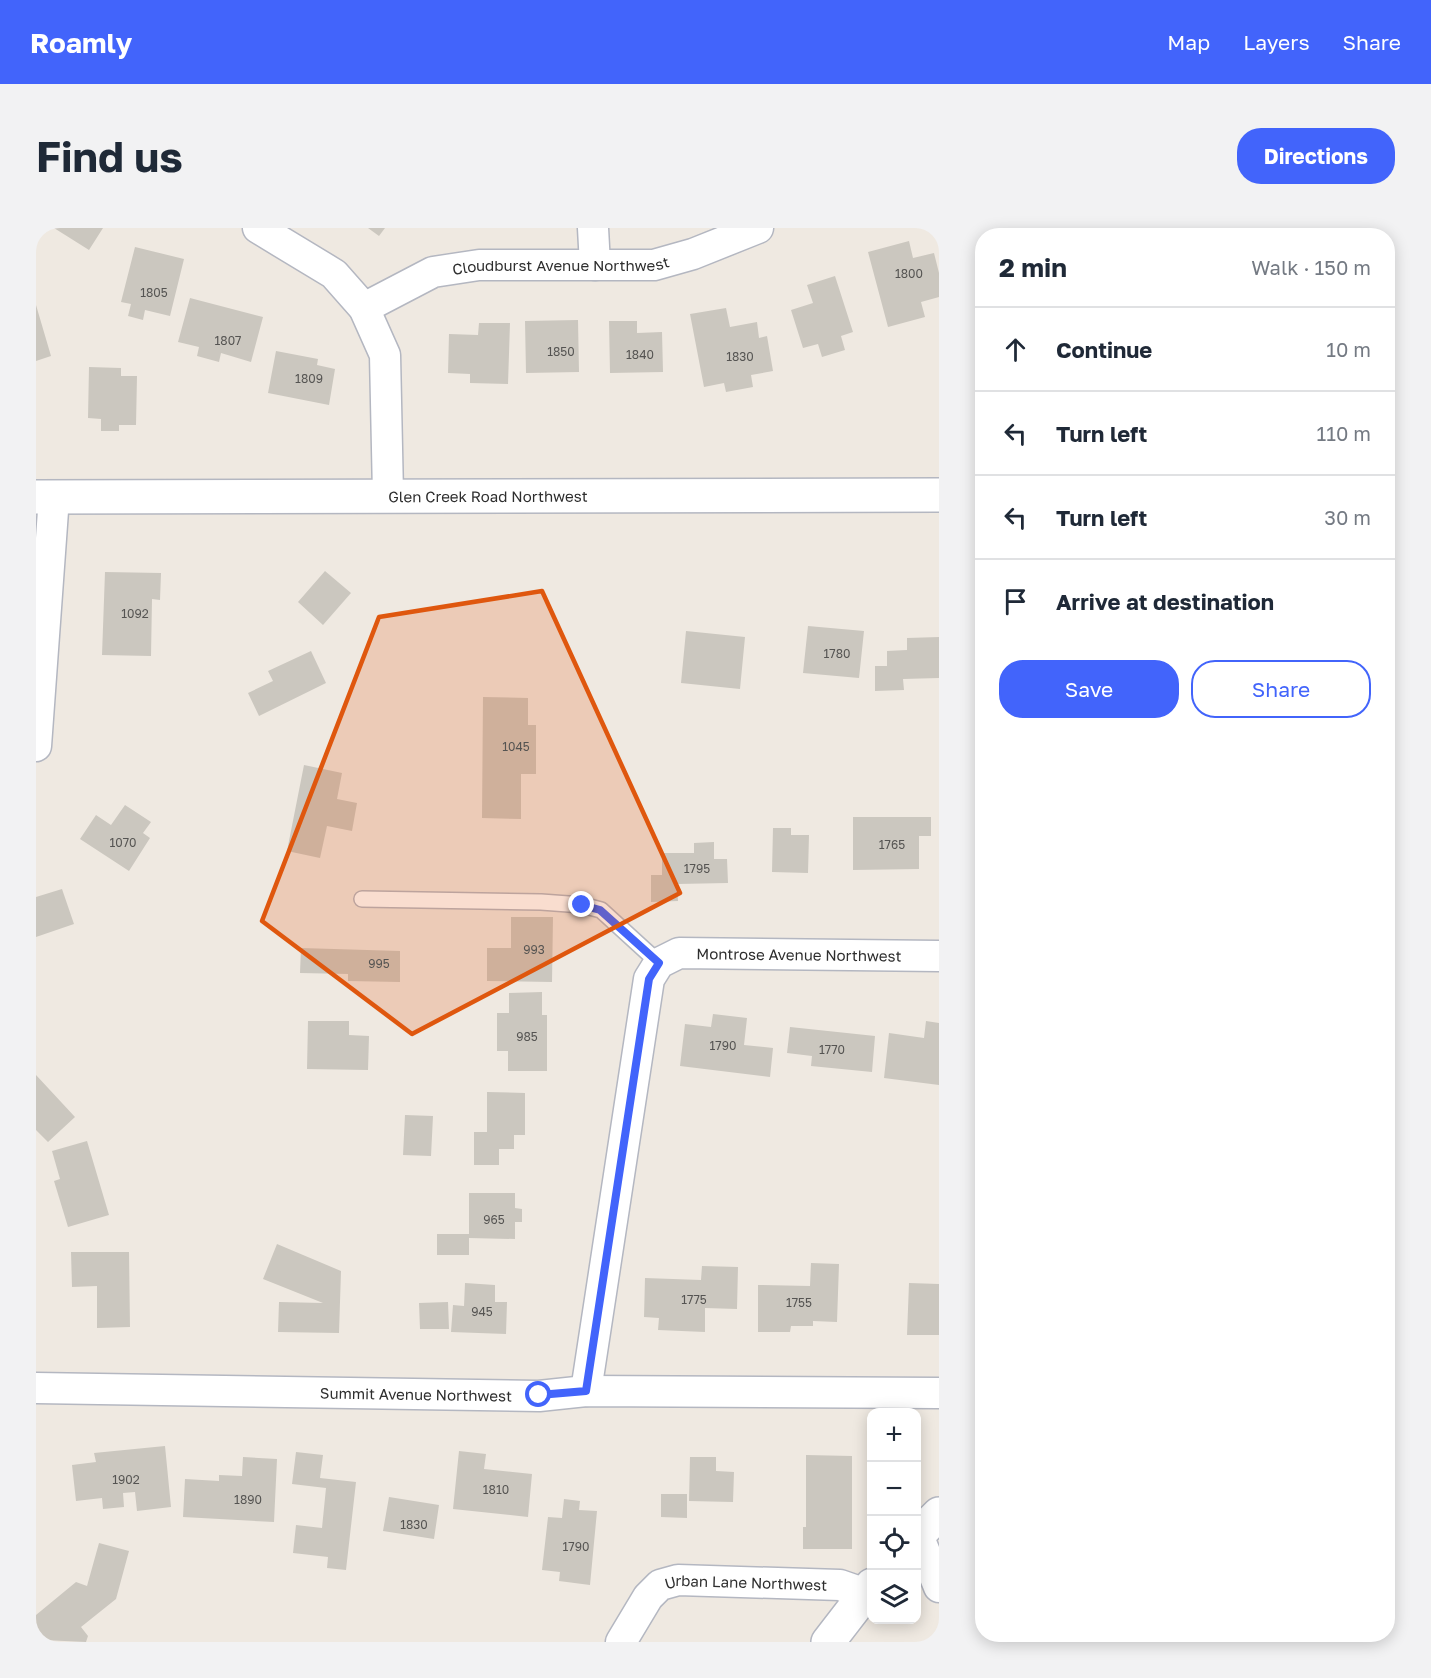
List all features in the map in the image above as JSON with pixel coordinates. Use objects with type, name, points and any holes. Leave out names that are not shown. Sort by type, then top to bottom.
[{"type":"main road","name":"Glen Creek Road Northwest","points":[[45,497],[939,495]]},
{"type":"main road","points":[[828,1642],[867,1589]]},
{"type":"street","points":[[258,228],[334,274],[364,308],[385,355],[388,495]]},
{"type":"street","points":[[593,228],[595,265]]},
{"type":"street","name":"Cloudburst Avenue Northwest","points":[[364,308],[433,272],[479,265],[654,265],[693,254],[758,228]]},
{"type":"street","points":[[36,746],[45,497]]},
{"type":"street","name":"Montrose Avenue Northwest","points":[[659,963],[679,953],[939,956]]},
{"type":"street","points":[[586,1391],[649,979],[659,963]]},
{"type":"street","name":"Summit Avenue Northwest","points":[[36,1388],[539,1395],[586,1391],[939,1393]]},
{"type":"street","points":[[925,1529],[939,1587]]},
{"type":"street","name":"Urban Lane Northwest","points":[[621,1642],[648,1597],[660,1585],[678,1580],[840,1585],[867,1589]]},
{"type":"lane","points":[[362,899],[541,902],[582,905],[600,910],[659,963]]},
{"type":"highlighted area","points":[[542,591],[680,893],[412,1034],[262,921],[379,617]]},
{"type":"building","points":[[54,228],[103,228],[89,250]]},
{"type":"building","points":[[368,228],[385,228],[379,236]]},
{"type":"building","points":[[909,241],[913,258],[934,253],[939,273],[939,297],[921,302],[925,317],[888,327],[868,252]]},
{"type":"building","points":[[135,247],[184,259],[170,316],[145,310],[143,320],[128,316],[131,304],[121,302]]},
{"type":"building","points":[[835,276],[853,332],[841,336],[845,350],[822,357],[818,344],[803,348],[791,310],[813,303],[807,285]]},
{"type":"building","points":[[190,298],[263,317],[251,362],[221,353],[219,362],[197,356],[199,347],[178,342]]},
{"type":"building","points":[[36,305],[51,356],[36,361]]},
{"type":"building","points":[[726,308],[730,327],[757,322],[759,338],[767,336],[773,371],[751,375],[753,387],[726,392],[724,383],[704,387],[690,314]]},
{"type":"building","points":[[578,320],[579,372],[526,373],[525,321]]},
{"type":"building","points":[[609,321],[637,321],[637,333],[662,332],[663,372],[610,373]]},
{"type":"building","points":[[479,323],[510,323],[508,384],[470,383],[470,374],[448,373],[449,334],[478,335]]},
{"type":"building","points":[[276,351],[318,359],[317,365],[335,369],[329,405],[268,393]]},
{"type":"building","points":[[89,367],[121,368],[121,376],[137,376],[136,425],[119,425],[119,431],[101,431],[101,419],[88,418]]},
{"type":"building","points":[[325,571],[351,593],[323,625],[298,602]]},
{"type":"building","points":[[105,572],[161,573],[160,600],[152,599],[151,656],[102,655]]},
{"type":"building","points":[[808,626],[864,631],[859,678],[803,673]]},
{"type":"building","points":[[686,631],[745,637],[740,689],[681,683]]},
{"type":"building","points":[[939,637],[939,678],[903,679],[904,690],[875,691],[875,666],[887,666],[887,651],[907,650],[907,638]]},
{"type":"building","points":[[311,651],[326,683],[259,716],[248,693],[273,681],[268,671]]},
{"type":"building","points":[[483,697],[528,698],[528,725],[536,725],[536,774],[521,774],[521,819],[482,818]]},
{"type":"building","points":[[304,765],[342,773],[337,799],[357,803],[352,831],[327,826],[320,858],[287,851]]},
{"type":"building","points":[[125,805],[151,822],[143,833],[150,838],[129,871],[80,839],[96,815],[111,825]]},
{"type":"building","points":[[853,817],[931,817],[931,836],[919,836],[919,869],[853,870]]},
{"type":"building","points":[[773,828],[791,828],[791,835],[809,835],[808,873],[772,872]]},
{"type":"building","points":[[714,842],[714,859],[727,859],[728,883],[677,884],[678,901],[651,902],[651,875],[662,875],[662,853],[694,853],[694,843]]},
{"type":"building","points":[[62,889],[74,924],[36,937],[36,897]]},
{"type":"building","points":[[511,917],[553,917],[552,982],[487,981],[487,948],[511,948]]},
{"type":"building","points":[[301,948],[400,951],[400,982],[348,981],[348,974],[300,973]]},
{"type":"building","points":[[542,992],[542,1015],[547,1015],[547,1071],[508,1071],[508,1051],[497,1051],[497,1013],[509,1013],[509,993]]},
{"type":"building","points":[[713,1014],[747,1018],[744,1045],[773,1048],[770,1077],[680,1066],[685,1024],[711,1027]]},
{"type":"building","points":[[308,1021],[349,1021],[349,1035],[369,1036],[368,1070],[307,1069]]},
{"type":"building","points":[[926,1021],[939,1023],[939,1085],[884,1078],[889,1033],[924,1038]]},
{"type":"building","points":[[790,1027],[875,1036],[872,1072],[811,1066],[812,1056],[787,1053]]},
{"type":"building","points":[[36,1075],[75,1117],[48,1142],[36,1130]]},
{"type":"building","points":[[487,1092],[525,1093],[525,1135],[514,1135],[514,1149],[499,1149],[499,1165],[474,1165],[474,1132],[487,1132]]},
{"type":"building","points":[[405,1115],[433,1116],[431,1156],[403,1155]]},
{"type":"building","points":[[87,1141],[109,1215],[68,1227],[54,1181],[60,1179],[52,1151]]},
{"type":"building","points":[[469,1193],[515,1193],[515,1208],[522,1209],[522,1222],[515,1222],[515,1239],[469,1238],[469,1255],[437,1255],[437,1234],[469,1234]]},
{"type":"building","points":[[277,1244],[341,1271],[339,1333],[278,1332],[279,1302],[323,1303],[263,1279]]},
{"type":"building","points":[[71,1252],[129,1252],[130,1327],[97,1328],[97,1286],[72,1287]]},
{"type":"building","points":[[811,1263],[839,1264],[837,1322],[813,1321],[813,1326],[791,1326],[790,1332],[758,1332],[758,1285],[810,1286]]},
{"type":"building","points":[[702,1266],[738,1267],[737,1309],[705,1308],[705,1332],[658,1330],[659,1318],[644,1317],[645,1278],[701,1280]]},
{"type":"building","points":[[465,1283],[495,1285],[495,1302],[507,1302],[506,1334],[451,1332],[453,1305],[464,1306]]},
{"type":"building","points":[[909,1283],[939,1284],[939,1335],[907,1335]]},
{"type":"building","points":[[448,1302],[449,1329],[420,1329],[419,1303]]},
{"type":"building","points":[[165,1446],[171,1507],[137,1511],[135,1492],[123,1493],[124,1507],[103,1509],[102,1498],[76,1501],[72,1465],[96,1462],[94,1453]]},
{"type":"building","points":[[459,1451],[486,1454],[484,1469],[532,1474],[528,1517],[453,1509]]},
{"type":"building","points":[[296,1452],[323,1455],[320,1478],[356,1482],[346,1570],[327,1568],[328,1557],[293,1553],[296,1525],[322,1528],[326,1488],[292,1484]]},
{"type":"building","points":[[806,1455],[852,1456],[852,1549],[803,1549],[803,1527],[806,1527]]},
{"type":"building","points":[[243,1457],[277,1459],[274,1522],[183,1517],[185,1479],[219,1481],[219,1475],[242,1476]]},
{"type":"building","points":[[690,1457],[716,1457],[716,1471],[734,1472],[733,1502],[689,1501]]},
{"type":"building","points":[[661,1494],[687,1494],[687,1518],[661,1517]]},
{"type":"building","points":[[389,1497],[439,1505],[434,1539],[383,1531]]},
{"type":"building","points":[[564,1499],[580,1501],[579,1510],[597,1511],[590,1585],[559,1581],[560,1572],[542,1570],[548,1517],[562,1518]]},
{"type":"building","points":[[99,1543],[129,1551],[116,1599],[81,1627],[88,1636],[86,1642],[43,1640],[36,1632],[36,1615],[76,1582],[87,1586]]},
{"type":"route","points":[[539,1395],[586,1391],[649,979],[659,963],[600,910],[582,905]]}]
